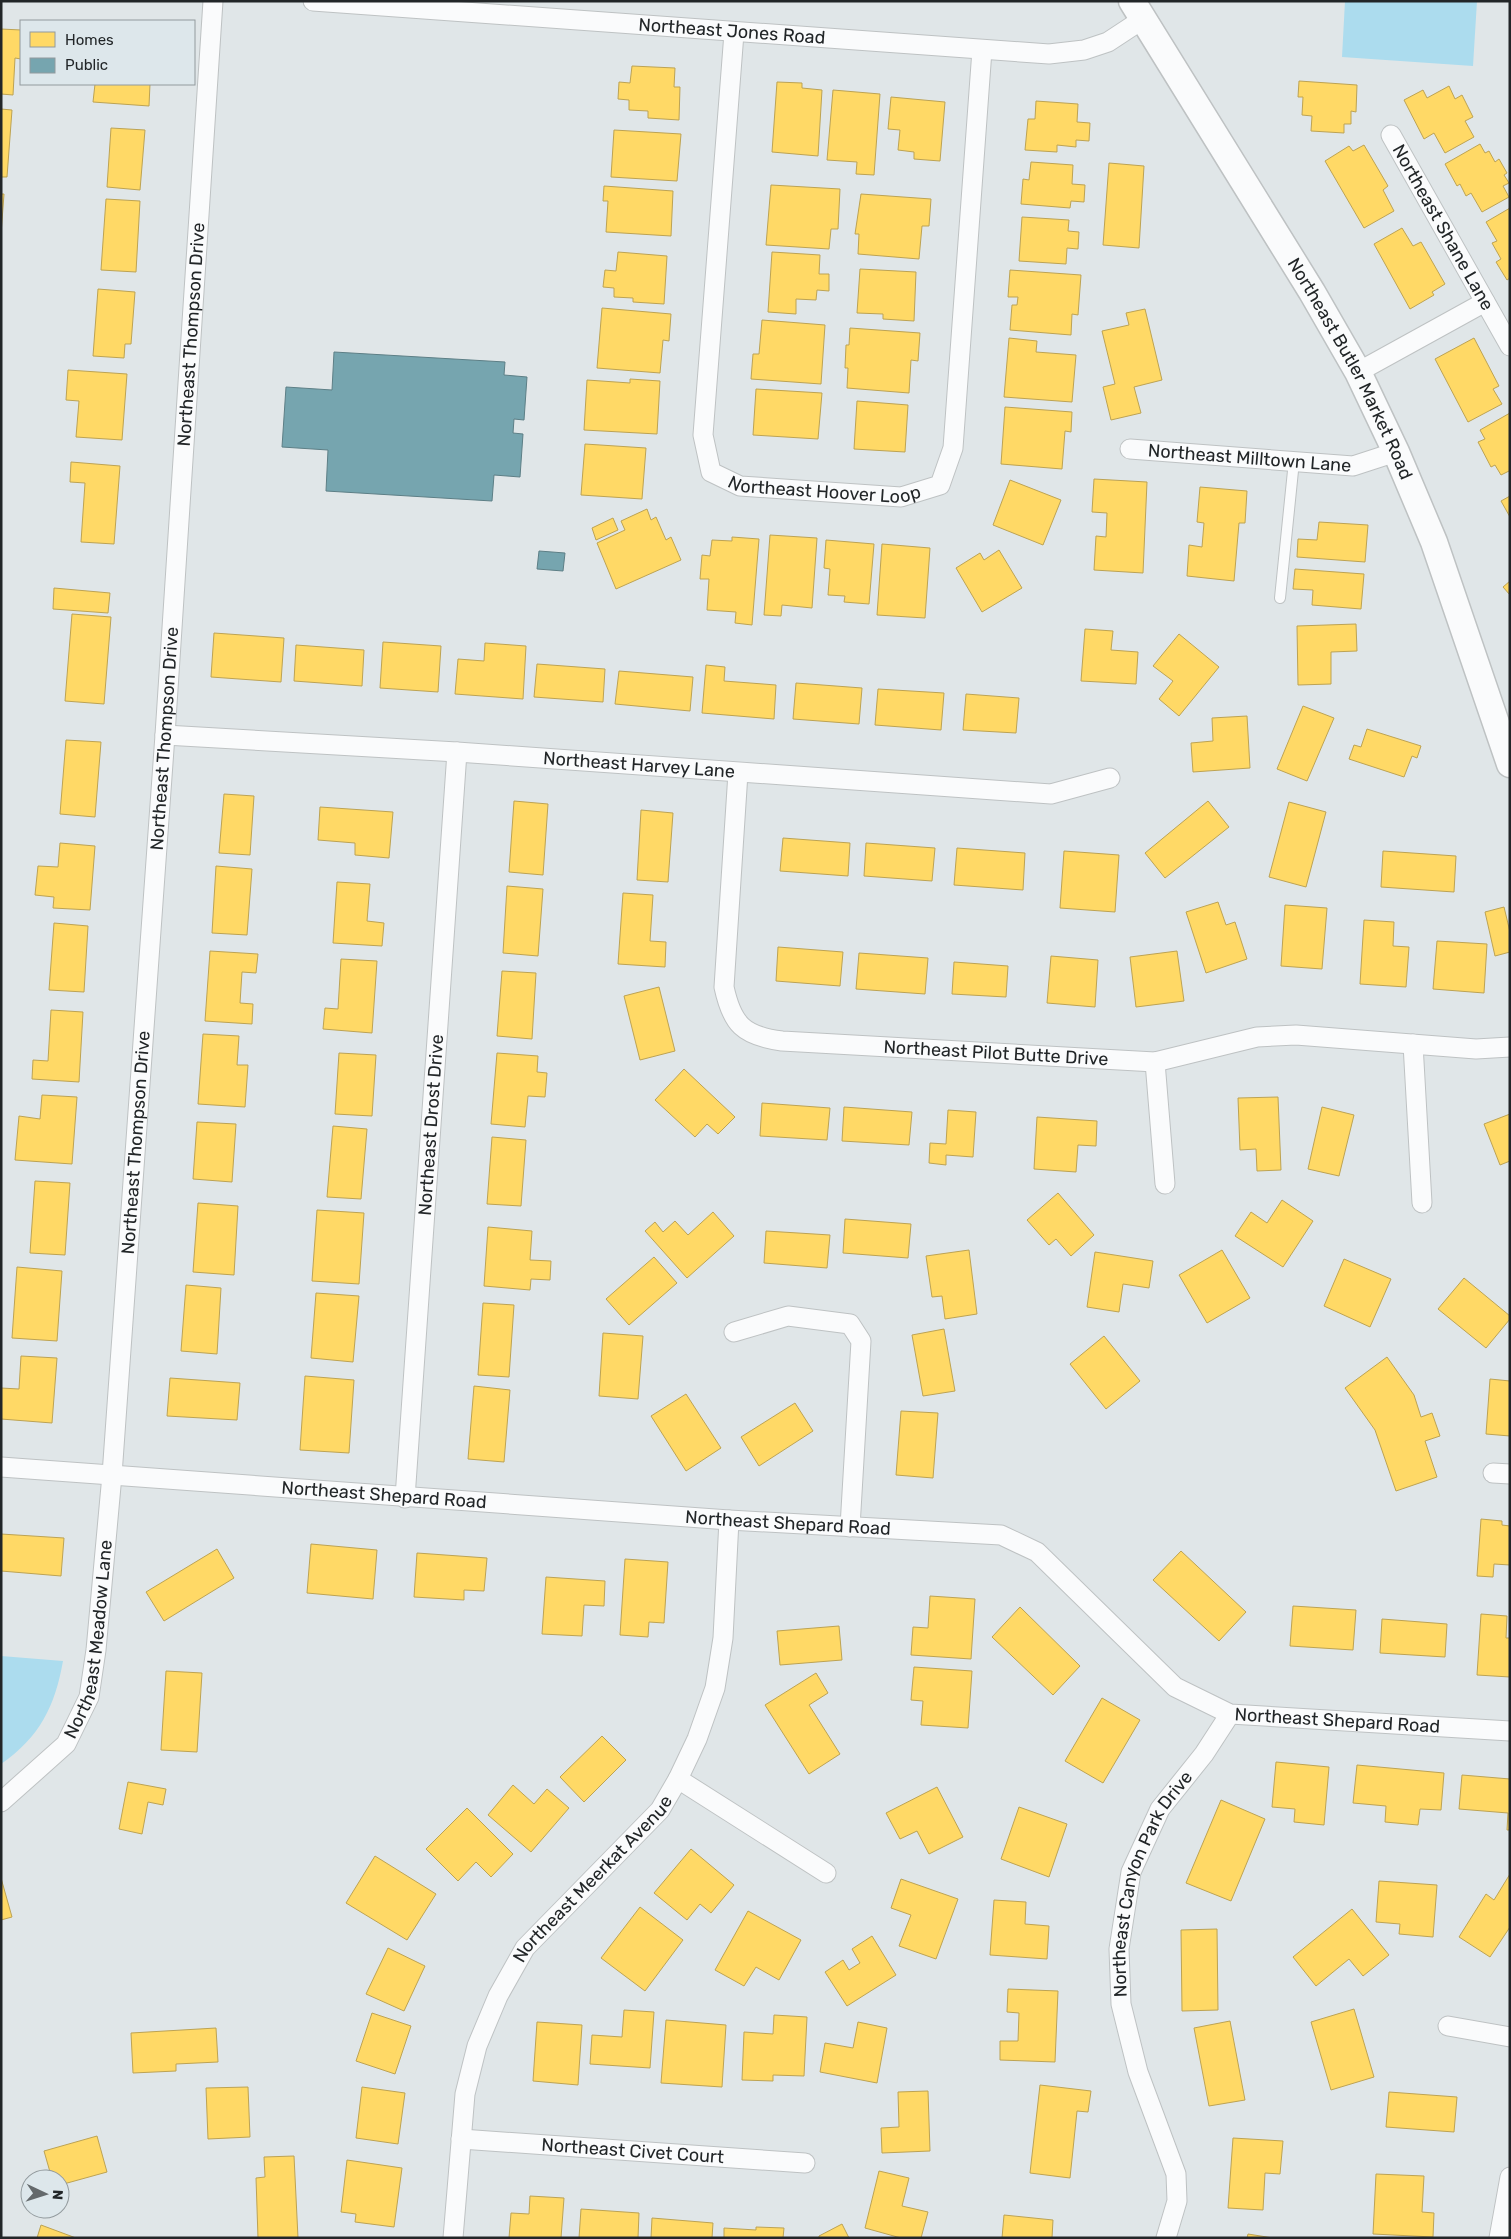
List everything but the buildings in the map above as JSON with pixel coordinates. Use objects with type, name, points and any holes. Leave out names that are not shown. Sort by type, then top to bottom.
[{"type":"main road","name":"Northeast Butler Market Road","points":[[1137,10],[1312,292],[1358,372],[1396,452],[1434,542],[1507,748]]},
{"type":"street","name":"Northeast Thompson Drive","points":[[112,1475],[165,735],[214,1]]},
{"type":"street","name":"Northeast Jones Road","points":[[313,1],[387,4],[734,33],[1049,54],[1084,50],[1111,40],[1137,10]]},
{"type":"street","name":"Northeast Hoover Loop","points":[[734,33],[703,435],[711,472],[740,486],[901,497],[940,485],[953,448],[982,50]]},
{"type":"street","name":"Northeast Shane Lane","points":[[1392,135],[1510,346]]},
{"type":"street","points":[[1358,372],[1485,302]]},
{"type":"street","name":"Northeast Milltown Lane","points":[[1130,448],[1353,466],[1396,452]]},
{"type":"street","name":"Northeast Harvey Lane","points":[[165,735],[457,752],[1051,794],[1110,778]]},
{"type":"street","name":"Northeast Drost Drive","points":[[405,1498],[457,752]]},
{"type":"street","name":"Northeast Pilot Butte Drive","points":[[738,772],[724,986],[728,1005],[736,1022],[760,1038],[782,1041],[1156,1062],[1257,1036],[1296,1035],[1476,1049],[1510,1047]]},
{"type":"street","points":[[1413,1044],[1422,1203]]},
{"type":"street","points":[[1156,1062],[1165,1184]]},
{"type":"street","points":[[734,1332],[788,1316],[850,1324],[861,1341],[850,1527]]},
{"type":"street","name":"Northeast Shepard Road","points":[[1,1467],[405,1498],[729,1520],[1001,1535],[1037,1552],[1175,1687],[1230,1714],[1510,1731]]},
{"type":"street","name":"Northeast Meadow Lane","points":[[1,1802],[66,1744],[90,1697],[112,1475]]},
{"type":"street","name":"Northeast Meerkat Avenue","points":[[453,2238],[465,2094],[477,2046],[498,1996],[525,1948],[660,1810],[678,1779],[697,1739],[715,1688],[723,1638],[729,1520]]},
{"type":"street","name":"Northeast Canyon Park Drive","points":[[1166,2238],[1177,2201],[1176,2174],[1138,2072],[1121,2004],[1119,1949],[1131,1872],[1160,1809],[1204,1754],[1230,1714]]},
{"type":"street","points":[[678,1779],[826,1873]]},
{"type":"street","points":[[1448,2026],[1510,2037]]},
{"type":"street","name":"Northeast Civet Court","points":[[461,2139],[806,2163]]},
{"type":"street","points":[[1498,2238],[1510,2177]]},
{"type":"lane","points":[[1280,598],[1294,461]]},
{"type":"shaded area","points":[[1345,1],[1477,1],[1473,66],[1342,57]]},
{"type":"shaded area","points":[[1,1656],[63,1661],[60,1677],[44,1719],[26,1743],[1,1764]]}]
